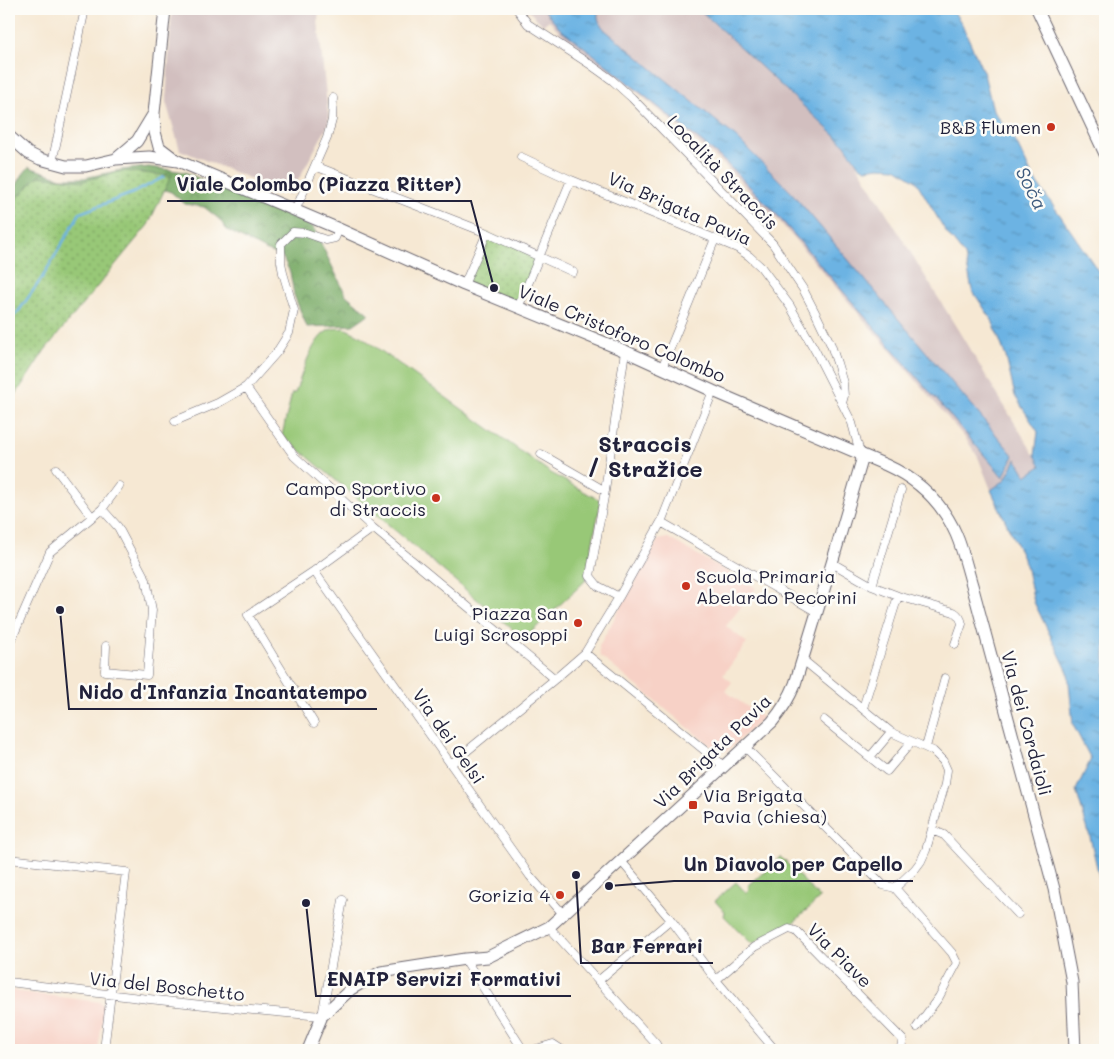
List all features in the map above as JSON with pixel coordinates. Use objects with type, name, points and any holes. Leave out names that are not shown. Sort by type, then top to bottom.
[{"type":"street","points":[[52,163],[85,9]]},
{"type":"street","points":[[116,159],[137,141],[154,113],[165,9]]},
{"type":"street","name":"Località Straccis","points":[[517,9],[528,24],[591,65],[632,98],[773,244],[803,289],[830,345],[842,383],[844,396],[842,403]]},
{"type":"street","points":[[1037,9],[1105,154]]},
{"type":"street","points":[[295,210],[327,138],[332,120],[333,98]]},
{"type":"street","name":"Viale Cristoforo Colombo","points":[[154,113],[155,132],[159,147],[178,162]]},
{"type":"street","name":"Viale Cristoforo Colombo","points":[[9,136],[28,153],[40,159],[66,166],[86,166],[116,159],[150,157],[178,162],[295,210],[464,285],[624,351],[860,453]]},
{"type":"street","name":"Via Brigata Pavia","points":[[308,1050],[322,1016],[351,990],[381,972],[488,957],[549,927],[772,722],[789,699],[795,684],[862,460],[852,423],[816,352],[790,306],[761,267],[749,256],[737,248],[571,180],[521,157]]},
{"type":"street","points":[[315,166],[487,233],[573,272]]},
{"type":"street","points":[[518,308],[571,180]]},
{"type":"street","points":[[175,421],[218,403],[246,387],[277,352],[289,333],[294,310],[283,273],[280,244],[293,232],[306,233],[326,240],[335,238],[339,229]]},
{"type":"street","points":[[464,285],[487,233]]},
{"type":"street","points":[[662,368],[715,239]]},
{"type":"street","points":[[619,597],[598,586],[590,576],[605,491],[624,351]]},
{"type":"street","points":[[246,387],[294,456],[373,528],[555,679]]},
{"type":"street","points":[[451,764],[585,653],[661,522],[713,391]]},
{"type":"street","name":"Via dei Cordaioli","points":[[860,453],[898,470],[924,489],[947,517],[956,536],[972,585],[1054,889],[1072,982],[1074,1050]]},
{"type":"street","points":[[541,454],[605,491]]},
{"type":"street","points":[[56,469],[92,517]]},
{"type":"street","points":[[9,642],[50,552],[102,509],[119,486]]},
{"type":"street","points":[[872,586],[901,490]]},
{"type":"street","points":[[102,509],[118,527],[146,580],[152,610],[147,675],[105,672],[106,646]]},
{"type":"street","points":[[661,522],[817,612]]},
{"type":"street","points":[[314,723],[248,615],[314,571],[373,528]]},
{"type":"street","points":[[832,563],[872,586],[958,614],[962,624],[955,644]]},
{"type":"street","name":"Via dei Gelsi","points":[[314,571],[530,876],[564,914]]},
{"type":"street","points":[[863,708],[898,596]]},
{"type":"street","points":[[585,653],[724,767]]},
{"type":"street","points":[[803,660],[891,732],[933,751],[943,761],[947,770],[945,784],[926,850],[916,869],[895,888]]},
{"type":"street","points":[[926,747],[946,678]]},
{"type":"street","points":[[824,720],[887,771],[910,742]]},
{"type":"street","points":[[870,757],[891,732]]},
{"type":"street","points":[[745,747],[883,885],[895,888],[952,953],[957,963],[939,997],[917,1027]]},
{"type":"street","points":[[932,830],[944,835],[1018,914]]},
{"type":"street","points":[[9,859],[126,872],[104,1050]]},
{"type":"street","points":[[621,861],[671,920],[716,980],[775,1050]]},
{"type":"street","points":[[322,1016],[343,900]]},
{"type":"street","points":[[598,981],[671,920]]},
{"type":"street","points":[[549,927],[656,1044],[659,1050]]},
{"type":"street","name":"Via Piave","points":[[716,980],[754,947],[789,929],[796,931],[903,1040],[900,1050]]},
{"type":"street","points":[[465,959],[523,1050]]},
{"type":"street","name":"Via del Boschetto","points":[[9,982],[111,995],[322,1016]]},
{"type":"street","points":[[533,1050],[553,1044],[562,1050]]},
{"type":"shaded area","points":[[172,9],[319,9],[318,21],[329,123],[290,195],[180,150],[166,102]]},
{"type":"shaded area","points":[[527,9],[699,9],[845,145],[1041,466],[1026,476],[1016,460],[1005,480],[991,490],[978,457],[966,439],[779,221],[722,163],[631,87],[571,45],[549,20],[543,25]]},
{"type":"shaded area","points":[[668,538],[756,588],[726,626],[747,643],[723,675],[732,682],[725,691],[763,718],[727,751],[717,751],[600,656],[599,646],[658,540]]},
{"type":"shaded area","points":[[9,989],[100,1002],[104,1007],[98,1050],[9,1050]]},
{"type":"green space","points":[[29,167],[61,178],[84,178],[121,170],[149,167],[185,172],[231,193],[297,219],[313,227],[346,295],[369,314],[353,325],[307,327],[294,295],[290,272],[282,256],[265,250],[227,230],[219,219],[204,207],[185,204],[171,192],[143,183],[9,289],[9,198]]},
{"type":"green space","points":[[123,171],[171,176],[148,225],[45,350],[9,405],[9,207],[38,176],[83,181]]},
{"type":"green space","points":[[487,233],[539,257],[518,308],[464,285]]},
{"type":"green space","points":[[344,328],[359,335],[551,473],[601,501],[585,581],[524,639],[282,435],[292,393],[295,393],[313,347],[325,333],[332,329]]},
{"type":"green space","points":[[781,857],[820,898],[794,922],[752,944],[724,916],[725,912],[715,901],[736,882],[746,893],[750,889],[748,886]]},
{"type":"water","points":[[545,9],[599,9],[599,20],[605,30],[737,138],[791,192],[1014,456],[1003,477],[772,209],[720,157],[559,28]]},
{"type":"water","name":"Soča","points":[[699,9],[952,9],[962,24],[984,74],[993,110],[1017,144],[1033,178],[1105,281],[1105,902],[1090,837],[1076,790],[1091,759],[1073,725],[1068,672],[1034,602],[1026,565],[991,490],[1005,480],[1016,459],[1026,476],[1041,466],[1035,455],[1038,432],[1015,396],[1006,357],[992,320],[972,290],[965,256],[946,232],[916,181],[896,168],[879,167],[866,169],[858,165],[845,145]]},
{"type":"waterway","points":[[9,320],[18,312],[42,278],[80,213],[133,193],[164,177]]},
{"type":"place","name":"B&B Flumen","points":[[1051,127]]},
{"type":"place","name":"Viale Colombo (Piazza Ritter)","points":[[494,288]]},
{"type":"place","name":"Campo Sportivo di Straccis","points":[[436,498]]},
{"type":"place","name":"Scuola Primaria Abelardo Pecorini","points":[[686,586]]},
{"type":"place","name":"Nido d'Infanzia Incantatempo","points":[[60,610]]},
{"type":"place","name":"Piazza San Luigi Scrosoppi","points":[[578,623]]},
{"type":"place","name":"Via Brigata Pavia (chiesa)","points":[[693,805]]},
{"type":"place","name":"Bar Ferrari","points":[[576,875]]},
{"type":"place","name":"Un Diavolo per Capello","points":[[609,886]]},
{"type":"place","name":"Gorizia 4","points":[[560,895]]},
{"type":"place","name":"ENAIP Servizi Formativi","points":[[306,903]]},
{"type":"district","name":"Straccis / Stražice","points":[[645,456]]}]
